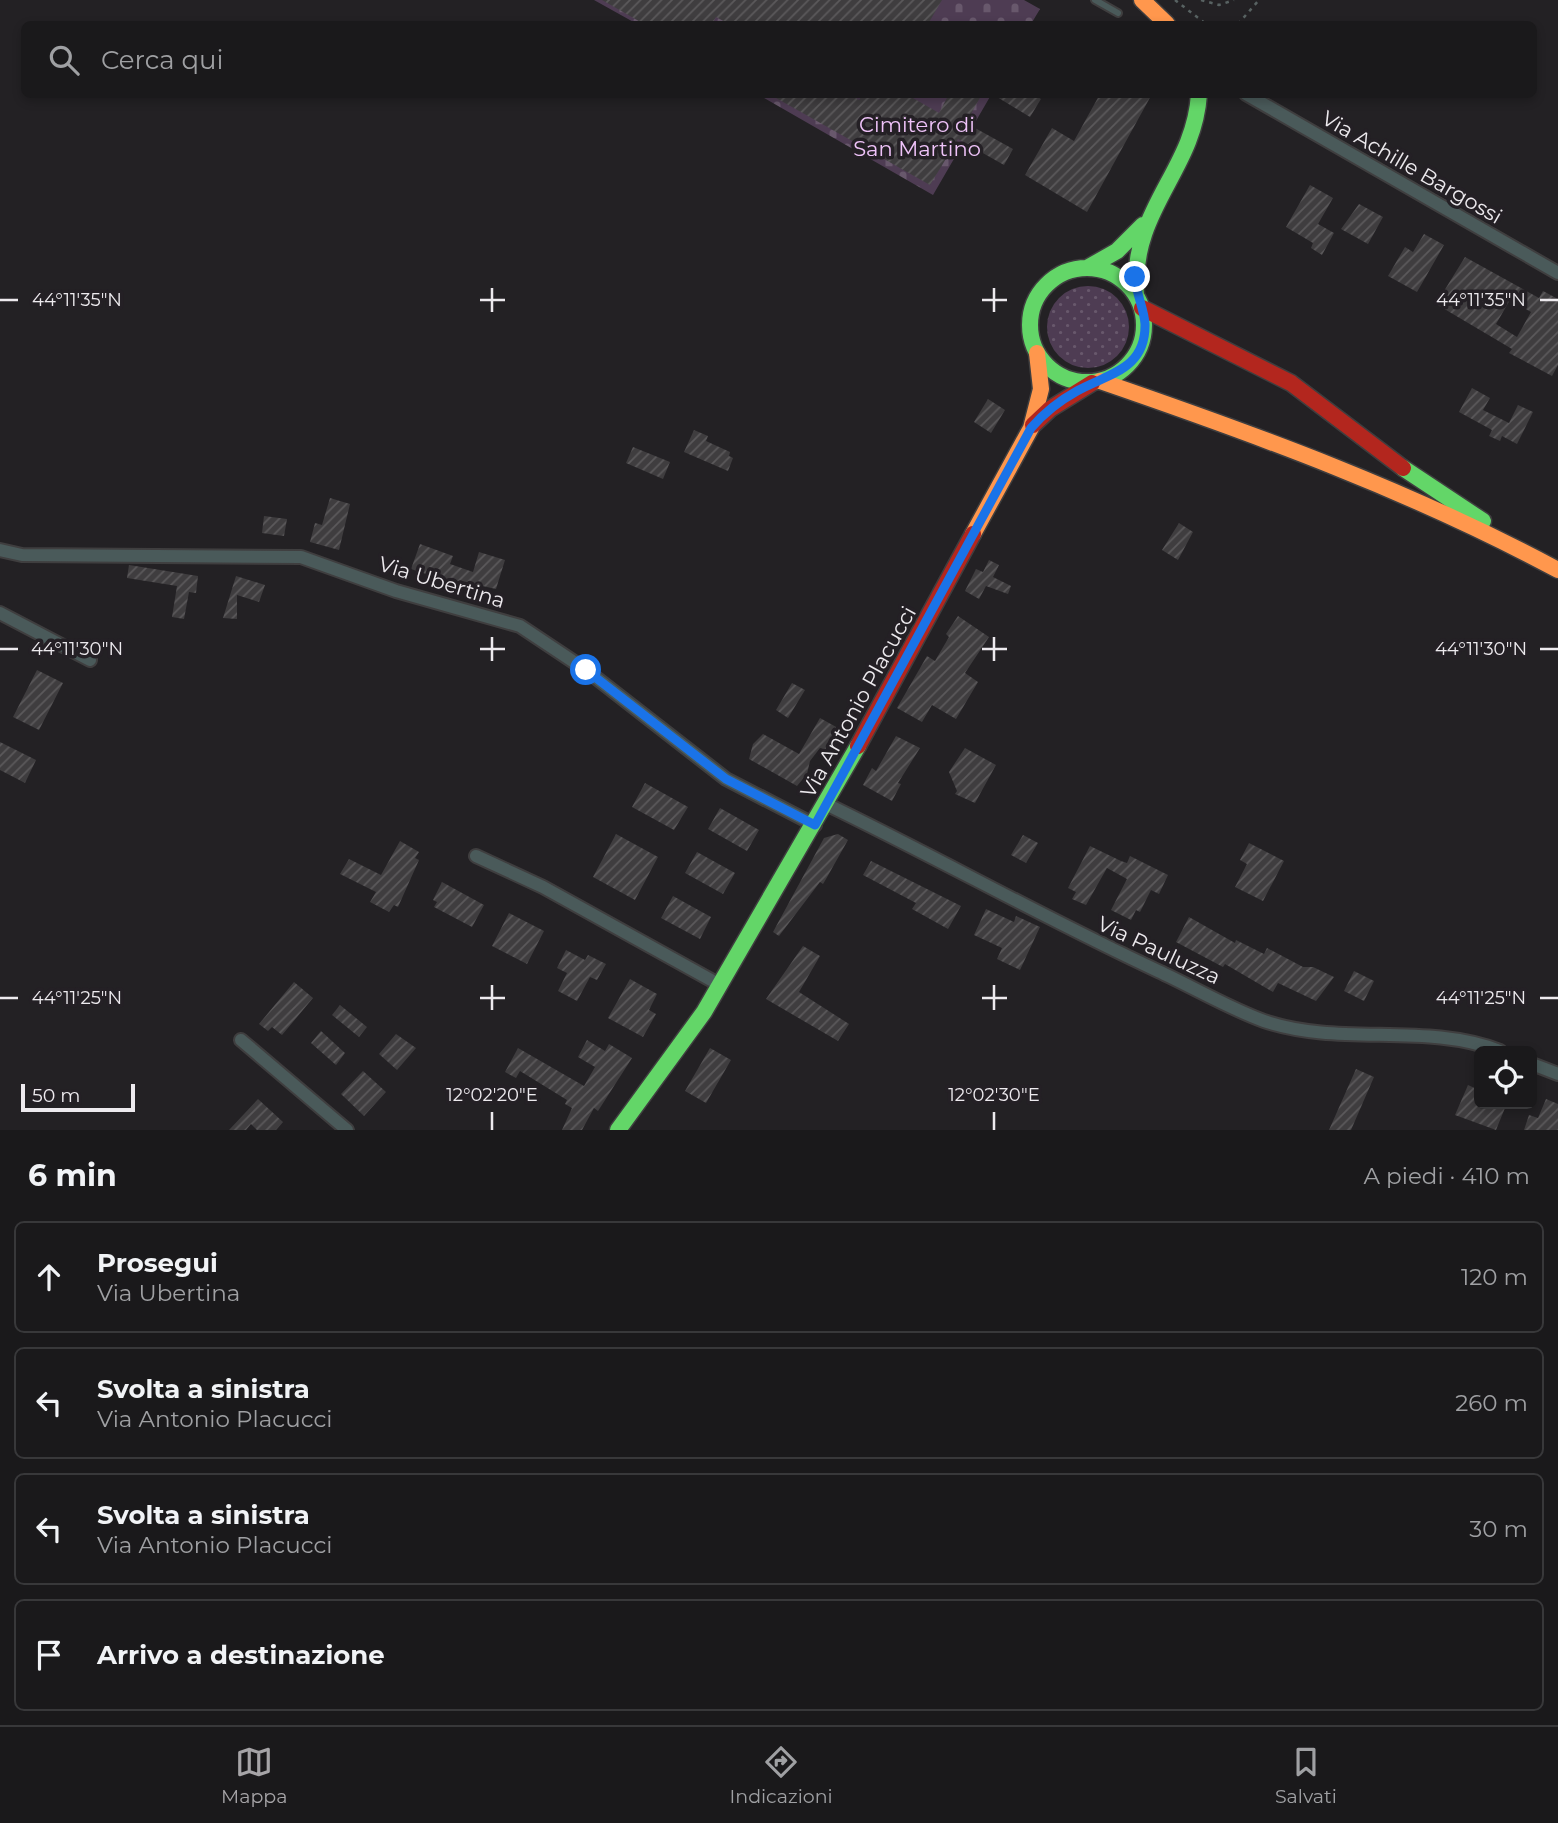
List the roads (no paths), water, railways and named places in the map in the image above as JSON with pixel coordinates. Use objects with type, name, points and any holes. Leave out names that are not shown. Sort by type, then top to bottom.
[{"type":"main road","points":[[1142,0],[1164,21]]},
{"type":"main road","name":"Via Antonio Placucci","points":[[1031,428],[1050,409],[1097,382],[1118,374],[1132,361],[1141,345],[1145,327],[1139,302],[1136,260],[1145,222],[1195,127],[1199,98]]},
{"type":"main road","name":"Via Antonio Placucci","points":[[618,1130],[671,1061],[720,985],[815,825],[1031,428],[1041,389],[1030,324],[1033,307],[1041,292],[1053,279],[1068,271],[1087,268],[1117,251],[1145,222]]},
{"type":"main road","points":[[1087,268],[1115,275],[1139,302],[1291,383],[1406,470],[1555,568]]},
{"type":"main road","points":[[1037,353],[1045,364],[1067,379],[1097,382],[1311,454],[1382,484],[1555,568]]},
{"type":"street","name":"Via Achille Bargossi","points":[[1253,98],[1558,273]]},
{"type":"street","name":"Via Ubertina","points":[[0,550],[22,555],[302,557],[396,591],[520,626],[586,670],[726,779],[815,825]]},
{"type":"street","points":[[0,612],[90,660]]},
{"type":"street","name":"Via Pauluzza","points":[[826,804],[1049,920],[1264,1021],[1320,1034],[1431,1036],[1487,1046]]},
{"type":"street","points":[[476,856],[543,887],[720,985]]},
{"type":"street","points":[[241,1040],[346,1130]]},
{"type":"street","points":[[1537,1066],[1558,1074]]},
{"type":"lane","points":[[1095,0],[1118,13]]},
{"type":"park label","name":"Cimitero di San Martino","points":[[917,136]]}]
